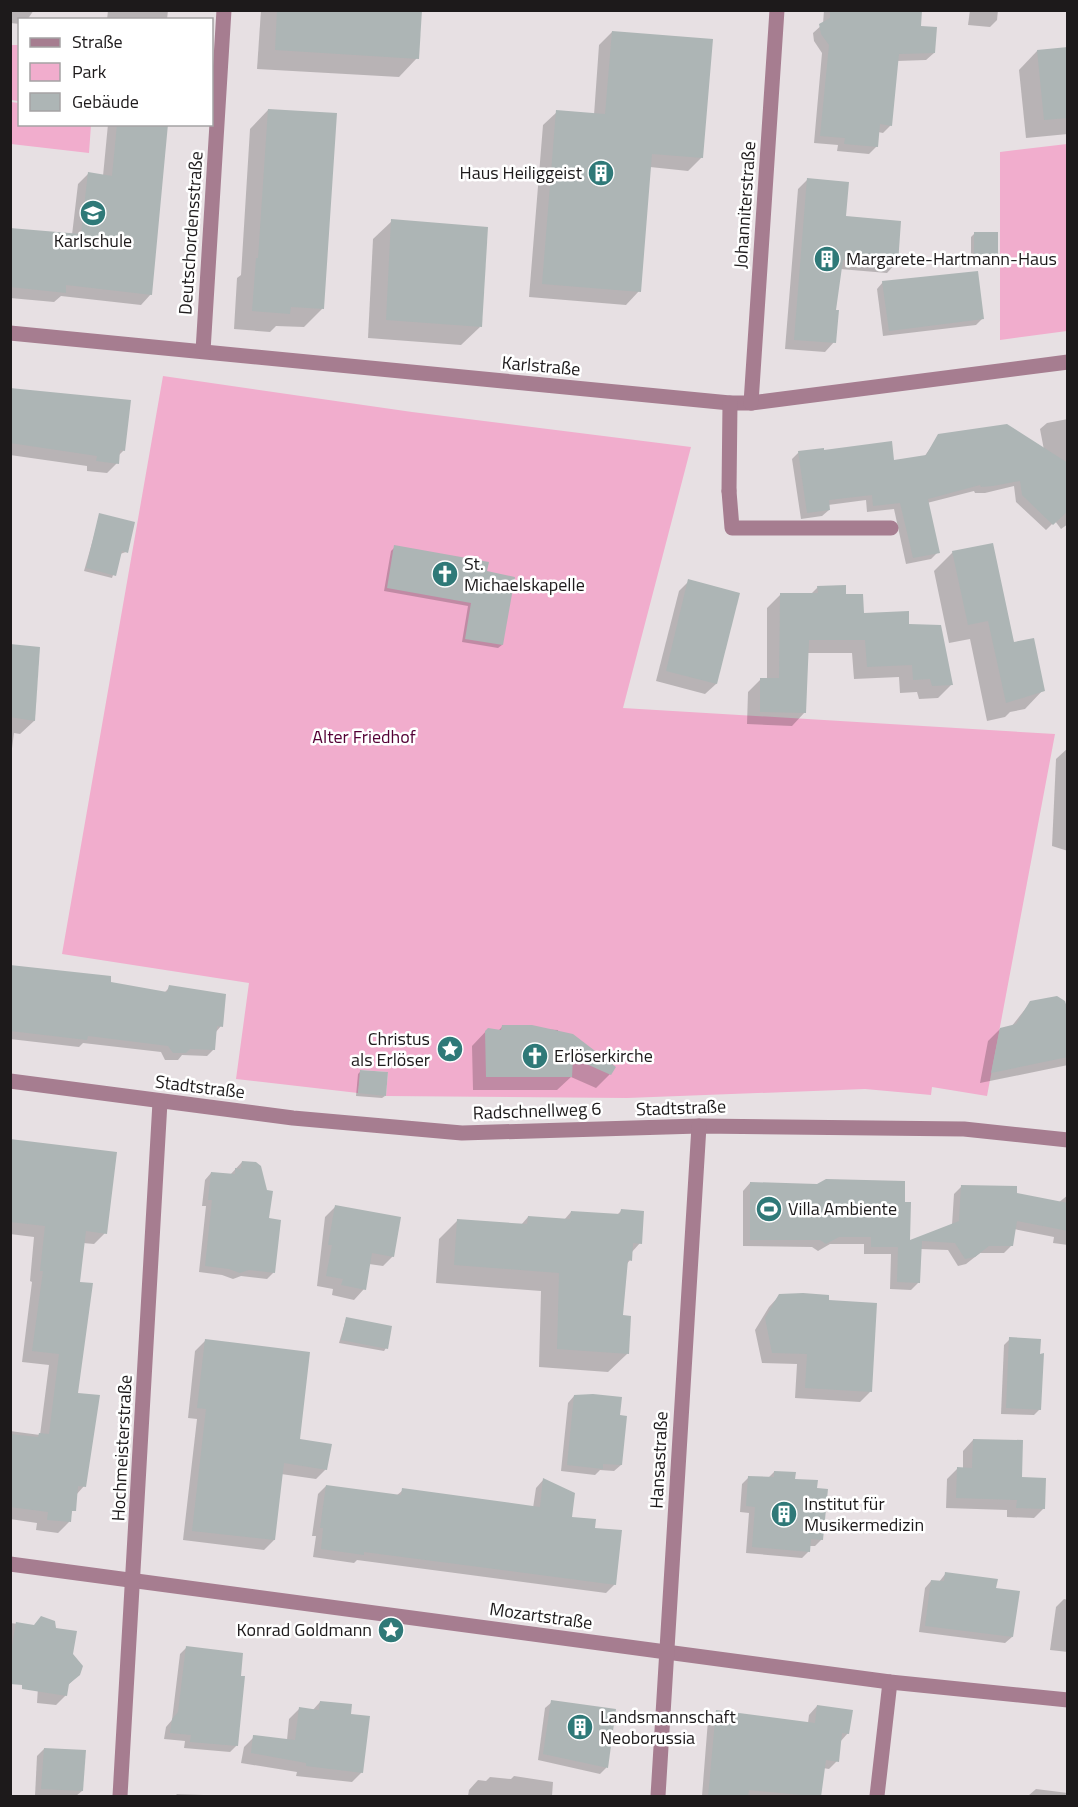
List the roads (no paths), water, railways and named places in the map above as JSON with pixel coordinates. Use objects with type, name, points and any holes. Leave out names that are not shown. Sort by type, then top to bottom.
[{"type":"street","name":"Deutschordensstraße","points":[[203,351],[224,10]]},
{"type":"street","name":"Johanniterstraße","points":[[751,403],[777,10]]},
{"type":"street","name":"Karlstraße","points":[[10,333],[730,403],[751,403],[1068,362]]},
{"type":"street","points":[[730,403],[729,492],[732,528],[891,528]]},
{"type":"street","name":"Stadtstraße","points":[[10,1081],[293,1118],[462,1133],[699,1126],[847,1125],[964,1129],[1068,1139]]},
{"type":"street","name":"Hochmeisterstraße","points":[[120,1797],[134,1580],[154,1101]]},
{"type":"street","name":"Hansastraße","points":[[658,1797],[699,1126]]},
{"type":"street","name":"Mozartstraße","points":[[10,1564],[890,1682],[1068,1700]]},
{"type":"street","points":[[877,1797],[890,1682]]},
{"type":"place","name":"Haus Heiliggeist","points":[[601,173]]},
{"type":"place","name":"Karlschule","points":[[93,213]]},
{"type":"place","name":"Margarete-Hartmann-Haus","points":[[827,259]]},
{"type":"place","name":"St. Michaelskapelle","points":[[445,574]]},
{"type":"place","name":"Christus als Erlöser","points":[[450,1049]]},
{"type":"place","name":"Erlöserkirche","points":[[535,1056]]},
{"type":"place","name":"Villa Ambiente","points":[[769,1209]]},
{"type":"place","name":"Institut für Musikermedizin","points":[[784,1514]]},
{"type":"place","name":"Konrad Goldmann","points":[[391,1630]]},
{"type":"place","name":"Landsmannschaft Neoborussia","points":[[580,1727]]},
{"type":"park label","name":"Alter Friedhof","points":[[364,737]]}]
